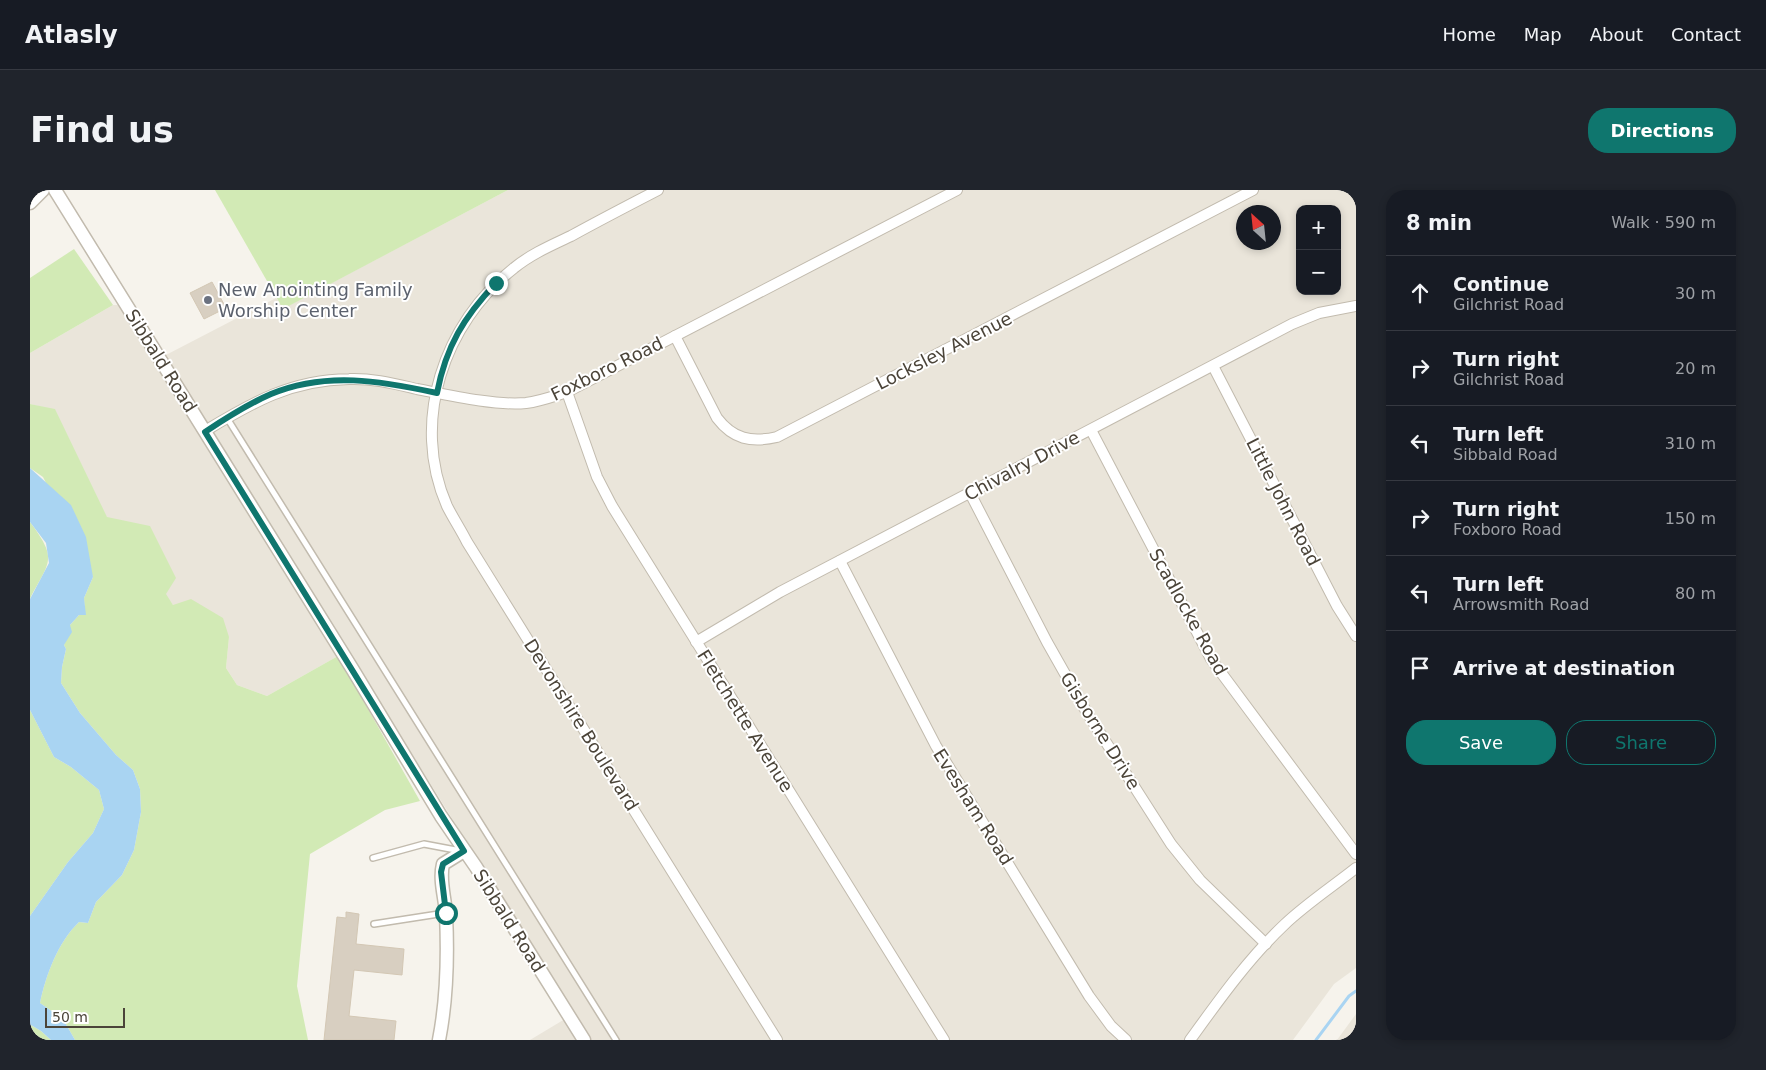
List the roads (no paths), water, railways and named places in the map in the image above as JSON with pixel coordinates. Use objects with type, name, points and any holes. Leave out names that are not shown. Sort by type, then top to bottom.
[{"type":"street","points":[[30,204],[43,190]]},
{"type":"street","name":"Sibbald Road","points":[[55,190],[464,851],[584,1040]]},
{"type":"street","name":"Devonshire Boulevard","points":[[658,190],[539,252],[496,283],[478,302],[449,347],[442,367],[432,427],[434,456],[447,505],[472,551],[777,1040]]},
{"type":"street","name":"Foxboro Road","points":[[205,432],[272,394],[311,382],[350,379],[379,381],[437,393],[509,403],[542,400],[567,392],[957,190]]},
{"type":"street","name":"Locksley Avenue","points":[[675,336],[717,418],[726,430],[751,441],[777,437],[1253,190]]},
{"type":"street","name":"Chivalry Drive","points":[[696,642],[756,605],[1292,324],[1319,313],[1356,306]]},
{"type":"street","name":"Little John Road","points":[[1213,366],[1337,606],[1356,636]]},
{"type":"street","name":"Fletchette Avenue","points":[[567,392],[597,477],[612,506],[944,1040]]},
{"type":"street","name":"Scadlocke Road","points":[[1091,430],[1211,659],[1356,854]]},
{"type":"street","name":"Gisborne Drive","points":[[970,493],[1047,642],[1081,703],[1171,844],[1200,880],[1266,944]]},
{"type":"street","name":"Evesham Road","points":[[840,561],[936,746],[1089,996],[1111,1026],[1126,1040]]},
{"type":"street","points":[[439,1040],[446,994],[446,913],[441,872],[443,864],[464,851]]},
{"type":"street","points":[[1190,1040],[1234,980],[1266,944],[1304,908],[1356,868]]},
{"type":"lane","points":[[227,418],[616,1040]]},
{"type":"lane","points":[[373,858],[424,844],[464,851]]},
{"type":"lane","points":[[374,924],[446,913]]},
{"type":"water","points":[[30,468],[71,505],[86,537],[93,577],[84,598],[86,615],[79,615],[70,625],[72,632],[64,645],[66,649],[61,683],[80,713],[116,755],[133,770],[140,789],[141,812],[134,850],[122,875],[96,902],[88,923],[79,922],[65,939],[49,970],[40,1003],[63,1019],[75,1040],[51,1040],[31,1025],[30,1029],[30,916],[68,862],[93,833],[104,809],[99,790],[71,767],[54,757],[30,710],[30,599],[49,563],[46,543],[30,522]]},
{"type":"waterway","points":[[1316,1040],[1349,996],[1356,991]]},
{"type":"place","name":"New Anointing Family Worship Center","points":[[208,300]]}]
